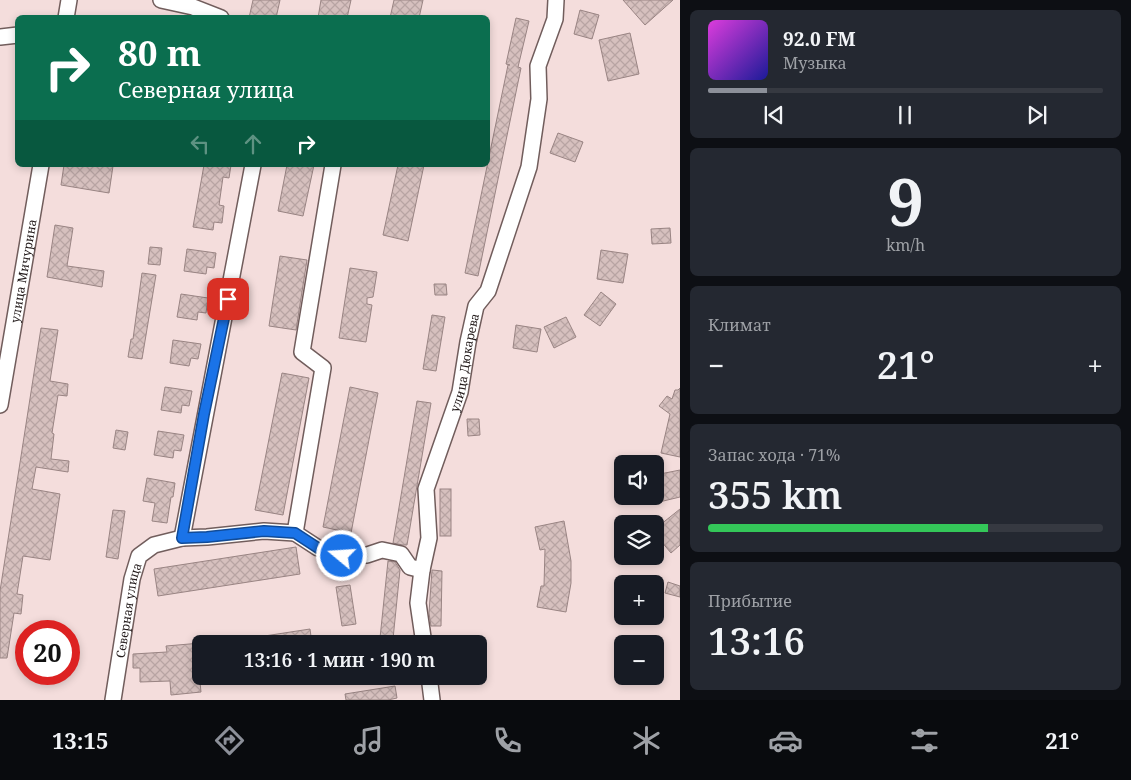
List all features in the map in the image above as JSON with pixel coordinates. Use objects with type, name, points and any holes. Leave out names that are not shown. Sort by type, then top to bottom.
[{"type":"street","points":[[66,15],[69,0]]},
{"type":"street","points":[[161,0],[193,7],[214,15]]},
{"type":"street","name":"улица Дюкарева","points":[[423,635],[418,604],[428,538],[426,489],[460,392],[476,306],[488,291],[529,167],[539,99],[538,66],[555,19],[556,0]]},
{"type":"street","points":[[0,37],[15,35]]},
{"type":"street","name":"улица Мичурина","points":[[0,405],[41,167]]},
{"type":"street","points":[[182,538],[253,167]]},
{"type":"street","points":[[333,167],[302,352],[323,368],[295,533],[318,548],[342,556],[367,555],[382,550],[401,554],[410,567],[422,570]]},
{"type":"street","name":"Северная улица","points":[[113,700],[132,579],[139,556],[154,545],[182,538],[264,531],[295,533]]},
{"type":"street","points":[[430,685],[432,700]]},
{"type":"building","points":[[253,0],[280,0],[277,15],[250,15]]},
{"type":"building","points":[[321,0],[351,0],[348,15],[318,15]]},
{"type":"building","points":[[394,0],[423,0],[420,15],[391,15]]},
{"type":"building","points":[[623,0],[673,0],[645,25]]},
{"type":"building","points":[[580,10],[599,15],[592,39],[574,34]]},
{"type":"building","points":[[516,18],[529,21],[518,67],[521,68],[478,276],[465,273],[487,167],[490,167],[490,152],[508,65],[510,65],[506,64]]},
{"type":"building","points":[[630,33],[639,74],[608,81],[599,40]]},
{"type":"building","points":[[558,133],[583,142],[575,162],[550,153]]},
{"type":"building","points":[[64,167],[113,167],[109,193],[61,185]]},
{"type":"building","points":[[204,167],[231,167],[229,178],[223,177],[219,205],[224,206],[222,223],[214,222],[213,230],[193,227]]},
{"type":"building","points":[[287,167],[314,167],[303,216],[278,211]]},
{"type":"building","points":[[398,167],[424,167],[408,241],[383,235]]},
{"type":"building","points":[[55,225],[73,228],[67,266],[104,271],[102,287],[47,277]]},
{"type":"building","points":[[670,228],[671,243],[652,244],[651,229]]},
{"type":"building","points":[[150,247],[162,248],[160,265],[148,264]]},
{"type":"building","points":[[187,249],[216,253],[214,268],[207,267],[206,274],[184,271]]},
{"type":"building","points":[[601,250],[628,254],[623,283],[597,279]]},
{"type":"building","points":[[280,256],[307,260],[296,330],[269,326]]},
{"type":"building","points":[[350,268],[377,272],[373,297],[367,298],[367,304],[372,305],[366,342],[339,338]]},
{"type":"building","points":[[142,273],[156,275],[142,359],[128,357],[131,339],[133,339]]},
{"type":"building","points":[[434,284],[446,284],[447,295],[435,295]]},
{"type":"building","points":[[601,292],[616,304],[600,326],[584,315]]},
{"type":"building","points":[[181,294],[208,298],[206,313],[198,312],[197,320],[177,317]]},
{"type":"building","points":[[432,315],[445,317],[436,371],[423,369]]},
{"type":"building","points":[[566,317],[576,337],[554,348],[544,327]]},
{"type":"building","points":[[516,325],[541,329],[537,352],[513,348]]},
{"type":"building","points":[[41,328],[58,330],[50,381],[68,384],[67,396],[58,395],[52,433],[54,434],[51,459],[69,461],[68,472],[36,467],[32,489],[60,494],[50,560],[23,556],[17,594],[23,595],[21,614],[14,613],[7,658],[0,658],[0,591]]},
{"type":"building","points":[[173,340],[201,344],[198,359],[191,358],[189,366],[170,363]]},
{"type":"building","points":[[282,373],[309,378],[283,515],[255,510]]},
{"type":"building","points":[[165,387],[192,391],[189,406],[182,405],[181,413],[161,410]]},
{"type":"building","points":[[350,387],[378,393],[351,533],[323,527]]},
{"type":"building","points":[[680,388],[680,457],[661,453],[670,414],[659,406],[667,396],[672,399],[675,390]]},
{"type":"building","points":[[417,401],[431,403],[407,545],[403,545],[393,543]]},
{"type":"building","points":[[467,419],[479,419],[480,435],[468,436]]},
{"type":"building","points":[[116,430],[128,432],[125,450],[113,448]]},
{"type":"building","points":[[158,431],[184,435],[181,451],[174,450],[173,458],[154,455]]},
{"type":"building","points":[[680,470],[680,497],[664,501],[664,473]]},
{"type":"building","points":[[147,478],[175,483],[167,523],[152,521],[155,503],[143,501]]},
{"type":"building","points":[[440,489],[451,489],[451,536],[440,536]]},
{"type":"building","points":[[680,509],[680,545],[671,553],[664,545],[664,522]]},
{"type":"building","points":[[113,510],[125,511],[118,559],[106,557]]},
{"type":"building","points":[[564,521],[571,561],[571,583],[566,612],[537,607],[541,586],[544,586],[545,549],[540,550],[535,527]]},
{"type":"building","points":[[296,547],[300,574],[158,596],[154,569]]},
{"type":"building","points":[[388,561],[395,562],[400,570],[393,635],[380,635]]},
{"type":"building","points":[[432,570],[442,571],[441,626],[431,626],[429,613]]},
{"type":"building","points":[[668,582],[680,586],[680,597],[665,593]]},
{"type":"building","points":[[350,585],[356,624],[342,626],[336,587]]},
{"type":"building","points":[[310,629],[311,635],[271,635]]},
{"type":"building","points":[[192,644],[192,685],[200,685],[201,692],[171,695],[170,681],[140,682],[140,668],[133,668],[133,654],[167,652],[166,646]]},
{"type":"building","points":[[395,686],[397,698],[388,700],[346,700],[345,694]]},
{"type":"route","points":[[228,299],[204,414],[182,538],[264,531],[295,533],[318,548],[342,556]]}]
